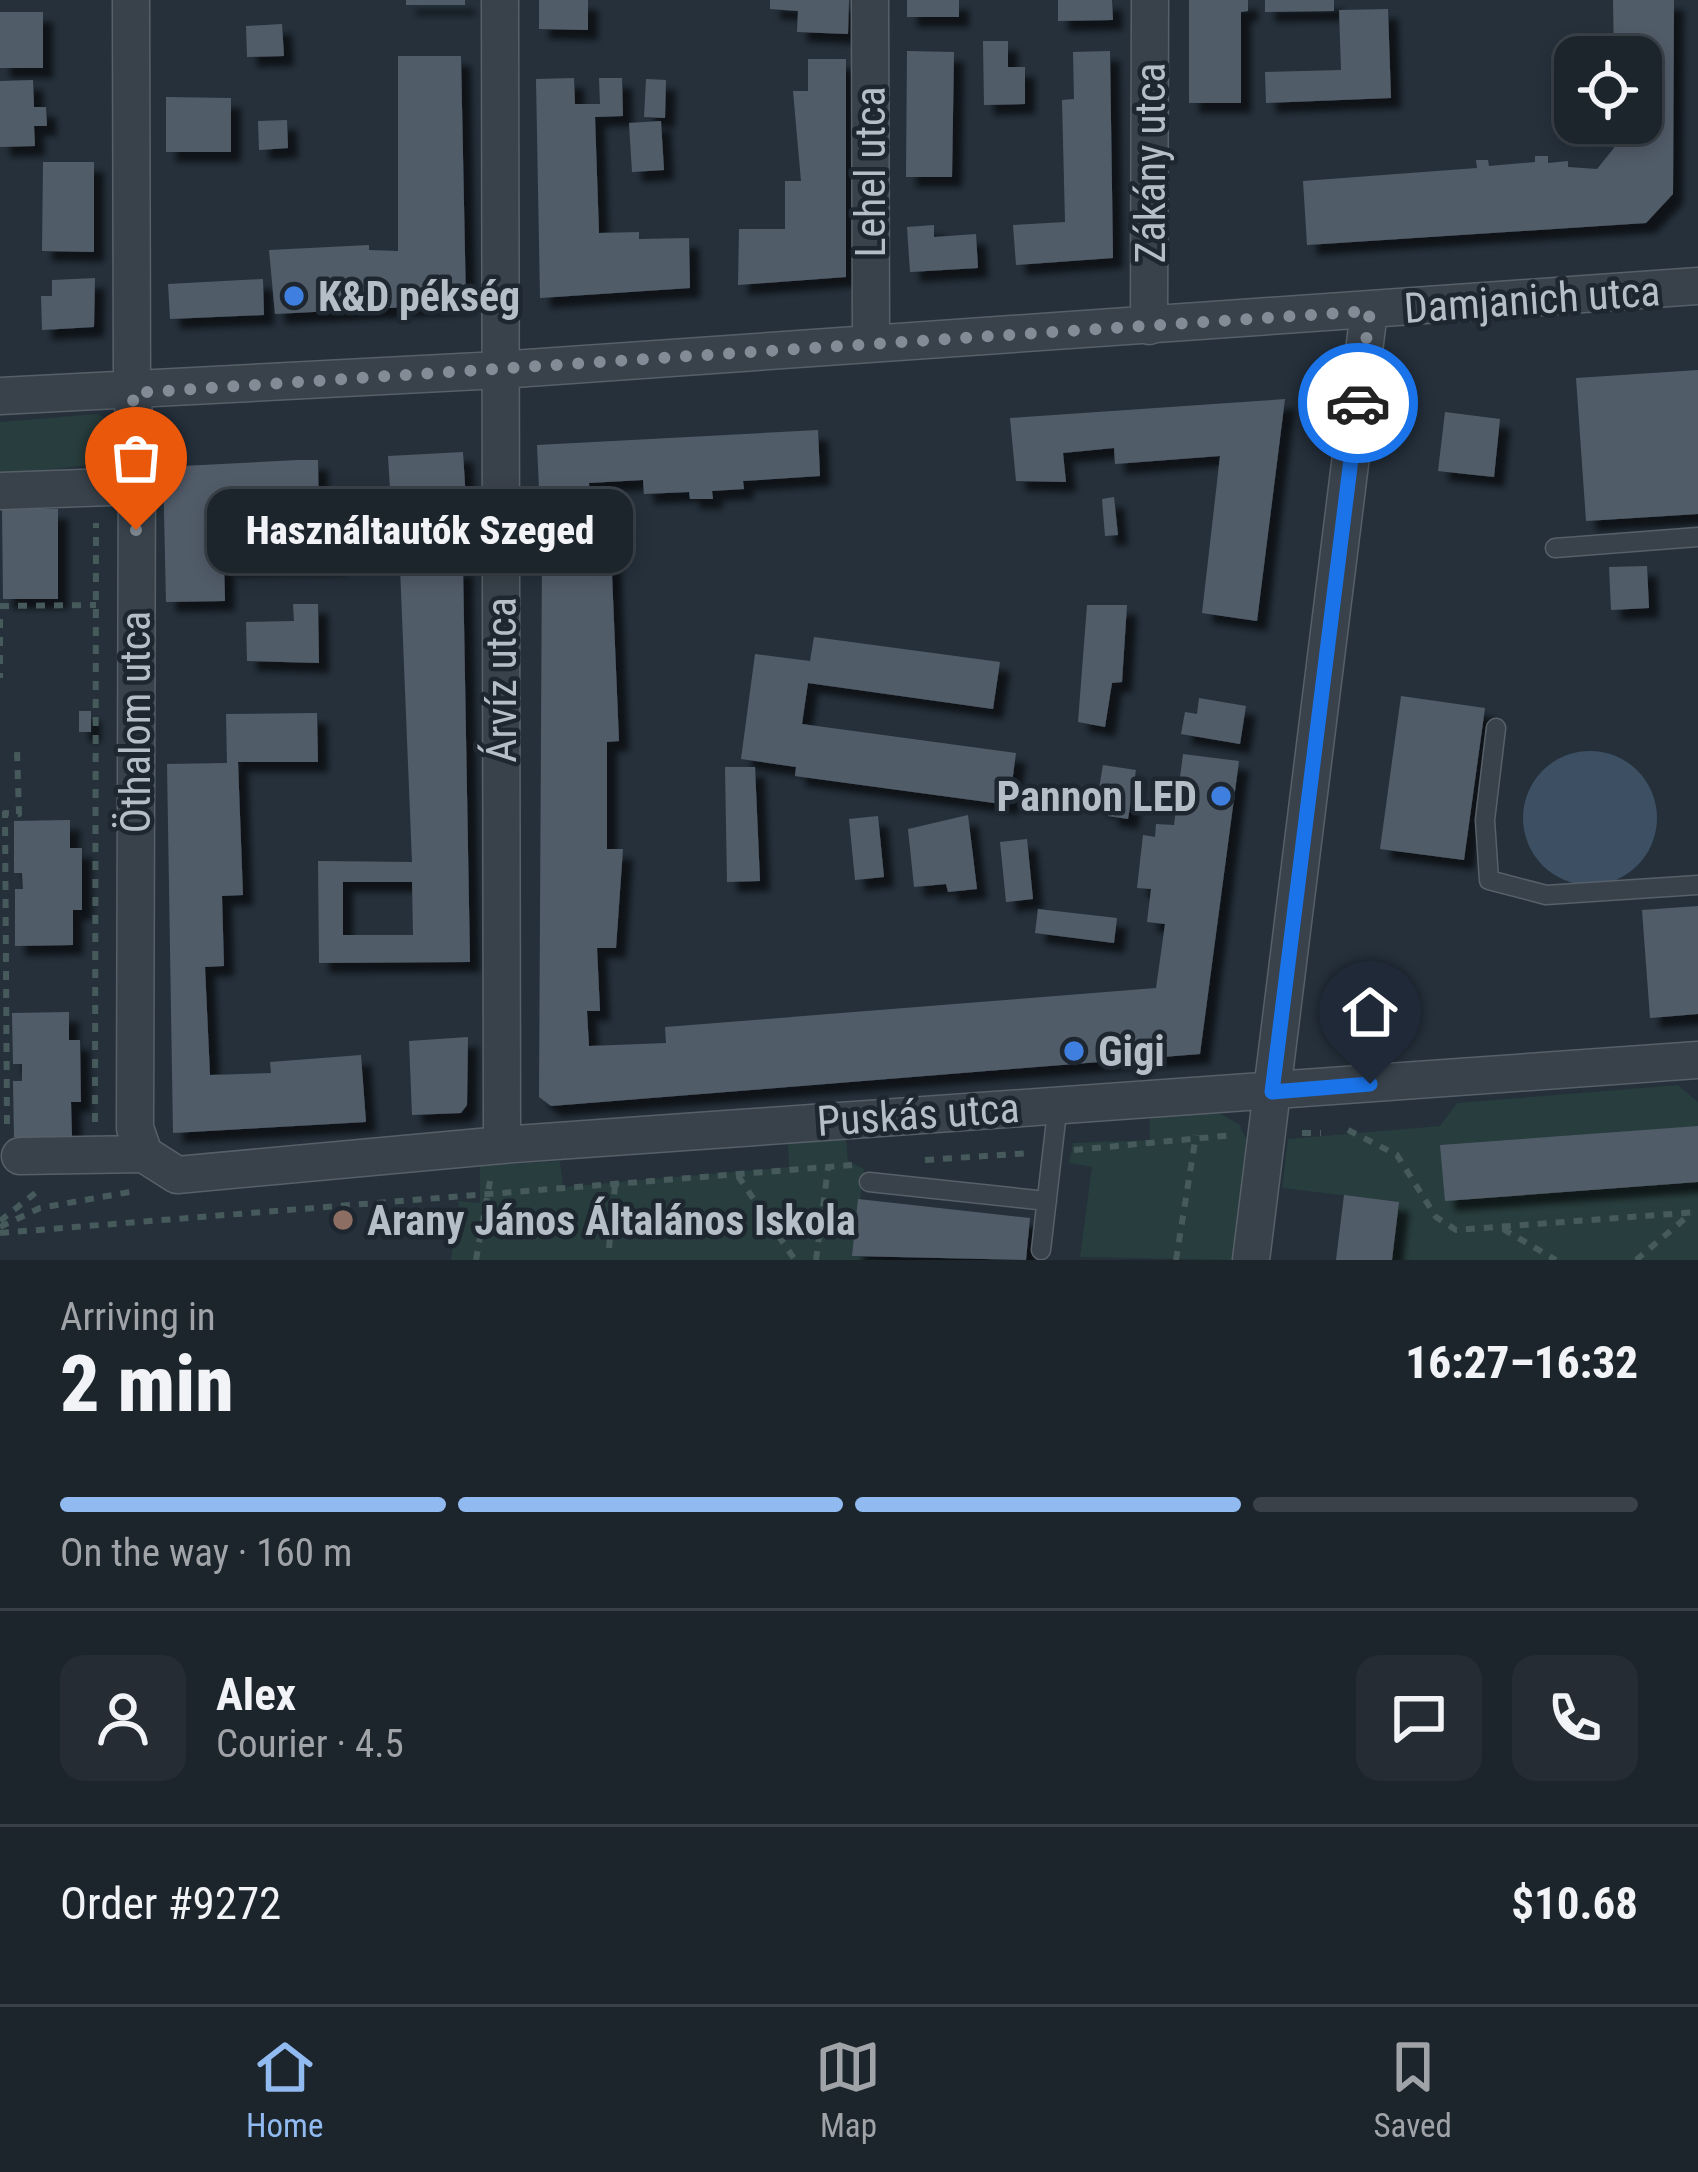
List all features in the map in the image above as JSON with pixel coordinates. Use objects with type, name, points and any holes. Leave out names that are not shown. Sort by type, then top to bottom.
[{"type":"street","name":"Öthalom utca","points":[[131,0],[137,486],[134,1128],[144,1154]]},
{"type":"street","name":"Árvíz utca","points":[[500,0],[502,1145]]},
{"type":"street","name":"Lehel utca","points":[[870,0],[871,343]]},
{"type":"street","name":"Zákány utca","points":[[1149,326],[1150,0]]},
{"type":"street","name":"Damjanich utca","points":[[0,396],[133,393],[500,370],[1698,286]]},
{"type":"street","points":[[1252,1260],[1370,311]]},
{"type":"street","points":[[0,491],[137,486]]},
{"type":"street","name":"Puskás utca","points":[[177,1175],[502,1145],[1698,1060]]},
{"type":"street","points":[[20,1156],[144,1154],[177,1175]]},
{"type":"lane","points":[[1555,548],[1698,537]]},
{"type":"lane","points":[[1496,728],[1485,820],[1489,880],[1546,895],[1698,885]]},
{"type":"lane","points":[[1041,1250],[1058,1103]]},
{"type":"lane","points":[[868,1183],[1047,1201]]},
{"type":"path","points":[[95,1155],[96,485]]},
{"type":"path","points":[[0,606],[96,605]]},
{"type":"path","points":[[0,619],[0,678]]},
{"type":"path","points":[[1,663],[16,663]]},
{"type":"path","points":[[17,751],[19,814],[5,813],[7,1142],[20,1156]]},
{"type":"path","points":[[1176,1260],[1201,1096]]},
{"type":"path","points":[[1348,1130],[1397,1155],[1436,1217],[1456,1230],[1695,1212]]},
{"type":"path","points":[[920,1161],[1321,1133]]},
{"type":"path","points":[[476,1260],[485,1196],[502,1145]]},
{"type":"path","points":[[0,1230],[854,1165]]},
{"type":"path","points":[[816,1260],[829,1167]]},
{"type":"path","points":[[0,1230],[40,1208],[163,1186],[177,1175]]},
{"type":"path","points":[[737,1176],[795,1260]]},
{"type":"path","points":[[609,1248],[615,1186]]},
{"type":"path","points":[[1636,1260],[1695,1212]]},
{"type":"path","points":[[1500,1228],[1556,1260]]},
{"type":"green space","points":[[98,414],[113,422],[126,443],[118,461],[0,476],[0,422]]},
{"type":"green space","points":[[1678,1085],[1698,1102],[1698,1260],[1392,1260],[1399,1202],[1282,1188],[1288,1139],[1440,1126],[1457,1103]]},
{"type":"green space","points":[[1217,1112],[1239,1124],[1249,1145],[1234,1260],[1080,1257],[1092,1167],[1069,1163],[1073,1143],[1150,1140],[1150,1117]]},
{"type":"green space","points":[[846,1138],[848,1161],[864,1169],[853,1256],[885,1260],[451,1260],[459,1201],[480,1203],[480,1166],[560,1161],[563,1187],[789,1167],[788,1143]]},
{"type":"water","points":[[1590,751],[1616,756],[1638,770],[1652,792],[1657,818],[1652,844],[1638,866],[1616,880],[1590,885],[1564,880],[1542,866],[1528,844],[1523,818],[1528,792],[1542,770],[1564,756]]},
{"type":"building","points":[[406,0],[465,0],[465,5],[406,5]]},
{"type":"building","points":[[539,0],[588,0],[588,30],[539,29]]},
{"type":"building","points":[[770,0],[849,0],[848,34],[797,32],[798,11],[770,9]]},
{"type":"building","points":[[907,0],[959,0],[959,17],[907,17]]},
{"type":"building","points":[[1058,0],[1112,0],[1113,20],[1058,21]]},
{"type":"building","points":[[1189,0],[1248,0],[1248,11],[1241,12],[1241,103],[1189,103]]},
{"type":"building","points":[[1265,0],[1334,0],[1334,11],[1265,12]]},
{"type":"building","points":[[1613,0],[1674,0],[1673,194],[1646,223],[1307,245],[1303,181],[1477,168],[1476,160],[1488,160],[1489,166],[1535,162],[1535,156],[1548,156],[1548,163],[1568,161],[1568,167],[1597,169],[1614,144],[1662,144],[1662,36],[1614,36]]},
{"type":"building","points":[[1388,9],[1391,98],[1266,103],[1265,72],[1341,70],[1339,10]]},
{"type":"building","points":[[0,12],[43,12],[43,68],[0,68]]},
{"type":"building","points":[[282,24],[284,56],[247,57],[246,26]]},
{"type":"building","points":[[983,41],[1008,41],[1008,67],[1025,67],[1025,104],[984,105]]},
{"type":"building","points":[[907,51],[954,52],[952,177],[906,177]]},
{"type":"building","points":[[1110,51],[1113,258],[1016,265],[1013,225],[1065,222],[1062,100],[1074,99],[1073,52]]},
{"type":"building","points":[[398,56],[461,56],[466,304],[275,314],[269,250],[369,245],[369,250],[398,251]]},
{"type":"building","points":[[808,59],[846,59],[846,277],[738,285],[739,229],[785,229],[785,181],[801,181],[793,91],[808,91]]},
{"type":"building","points":[[574,78],[575,104],[600,104],[599,78],[622,78],[623,116],[595,117],[599,233],[639,232],[639,239],[689,238],[690,288],[540,298],[536,79]]},
{"type":"building","points":[[646,79],[666,80],[665,118],[644,117]]},
{"type":"building","points":[[33,80],[34,107],[46,107],[47,126],[34,126],[35,146],[0,147],[0,81]]},
{"type":"building","points":[[166,97],[231,98],[231,152],[166,152]]},
{"type":"building","points":[[287,120],[288,148],[259,150],[258,121]]},
{"type":"building","points":[[661,121],[664,170],[632,172],[629,123]]},
{"type":"building","points":[[43,162],[94,162],[94,252],[42,251]]},
{"type":"building","points":[[934,225],[934,237],[976,234],[978,268],[910,272],[907,227]]},
{"type":"building","points":[[95,278],[94,327],[42,330],[41,296],[52,296],[52,280]]},
{"type":"building","points":[[263,279],[264,315],[170,319],[168,284]]},
{"type":"building","points":[[1698,370],[1698,514],[1586,521],[1576,378]]},
{"type":"building","points":[[1285,399],[1257,621],[1202,613],[1220,456],[1115,464],[1114,448],[1063,453],[1066,482],[1016,481],[1010,418]]},
{"type":"building","points":[[1445,412],[1500,419],[1494,477],[1438,471]]},
{"type":"building","points":[[818,430],[820,476],[743,481],[744,489],[712,491],[713,499],[690,499],[689,492],[644,494],[643,480],[589,483],[592,551],[611,550],[619,741],[607,742],[607,849],[623,849],[616,948],[597,948],[600,1011],[587,1011],[589,1046],[666,1043],[665,1027],[1156,988],[1165,924],[1147,922],[1151,889],[1137,888],[1143,835],[1155,837],[1156,824],[1174,825],[1183,754],[1239,761],[1200,1054],[551,1106],[539,1097],[542,553],[537,445]]},
{"type":"building","points":[[463,452],[466,501],[391,505],[388,456]]},
{"type":"building","points":[[318,460],[319,515],[335,514],[337,564],[227,566],[226,508],[211,508],[212,559],[224,559],[225,601],[166,602],[163,467]]},
{"type":"building","points":[[1114,497],[1118,535],[1105,536],[1102,499]]},
{"type":"building","points":[[2,509],[58,509],[58,599],[3,599]]},
{"type":"building","points":[[463,566],[470,962],[319,963],[318,861],[412,862],[400,567]],"holes":[[[343,882],[412,882],[413,935],[343,935]]]},
{"type":"building","points":[[1647,566],[1649,608],[1611,610],[1609,567]]},
{"type":"building","points":[[293,604],[318,604],[319,663],[247,661],[246,622],[294,621]]},
{"type":"building","points":[[1087,605],[1127,605],[1122,682],[1112,683],[1105,727],[1078,722]]},
{"type":"building","points":[[814,637],[1000,662],[993,709],[808,683],[802,724],[1016,753],[1009,805],[795,776],[796,767],[741,759],[755,654],[810,661]]},
{"type":"building","points":[[1401,696],[1485,708],[1464,860],[1380,849]]},
{"type":"building","points":[[1199,698],[1246,706],[1240,744],[1181,734],[1185,712],[1197,714]]},
{"type":"building","points":[[79,711],[91,711],[91,732],[79,732]]},
{"type":"building","points":[[317,713],[318,762],[238,762],[243,895],[222,896],[224,966],[205,967],[210,1075],[271,1073],[270,1062],[361,1055],[366,1122],[173,1133],[167,764],[227,763],[226,714]]},
{"type":"building","points":[[1103,765],[1136,770],[1128,819],[1108,816],[1109,808],[1096,806]]},
{"type":"building","points":[[725,767],[755,767],[760,881],[727,882]]},
{"type":"building","points":[[968,815],[977,889],[948,892],[946,884],[914,887],[908,829]]},
{"type":"building","points":[[878,816],[884,877],[855,880],[849,819]]},
{"type":"building","points":[[70,820],[70,848],[82,848],[82,910],[73,910],[73,945],[15,946],[15,889],[23,889],[22,873],[14,873],[14,821]]},
{"type":"building","points":[[1027,839],[1033,899],[1006,902],[1000,842]]},
{"type":"building","points":[[1698,906],[1698,1014],[1650,1018],[1642,910]]},
{"type":"building","points":[[1038,909],[1117,918],[1114,943],[1035,933]]},
{"type":"building","points":[[69,1012],[69,1040],[80,1040],[81,1102],[71,1102],[72,1137],[14,1137],[13,1081],[22,1081],[22,1064],[13,1064],[12,1013]]},
{"type":"building","points":[[468,1037],[467,1105],[461,1113],[412,1115],[409,1041]]},
{"type":"building","points":[[1698,1126],[1698,1182],[1445,1201],[1440,1145]]},
{"type":"building","points":[[1344,1195],[1399,1202],[1392,1260],[1336,1260]]},
{"type":"building","points":[[858,1199],[1030,1218],[1026,1260],[852,1256]]},
{"type":"way so far","points":[[136,530],[133,393],[1370,311],[1358,403]]},
{"type":"place","name":"K&D pékség","points":[[294,296]]},
{"type":"place","name":"Használtautók Szeged","points":[[136,530]]},
{"type":"place","name":"Pannon LED","points":[[1221,796]]},
{"type":"place","name":"Gigi","points":[[1074,1051]]},
{"type":"place","name":"Arany János Általános Iskola","points":[[343,1220]]},
{"type":"route","points":[[1358,403],[1272,1092],[1370,1084]]}]
